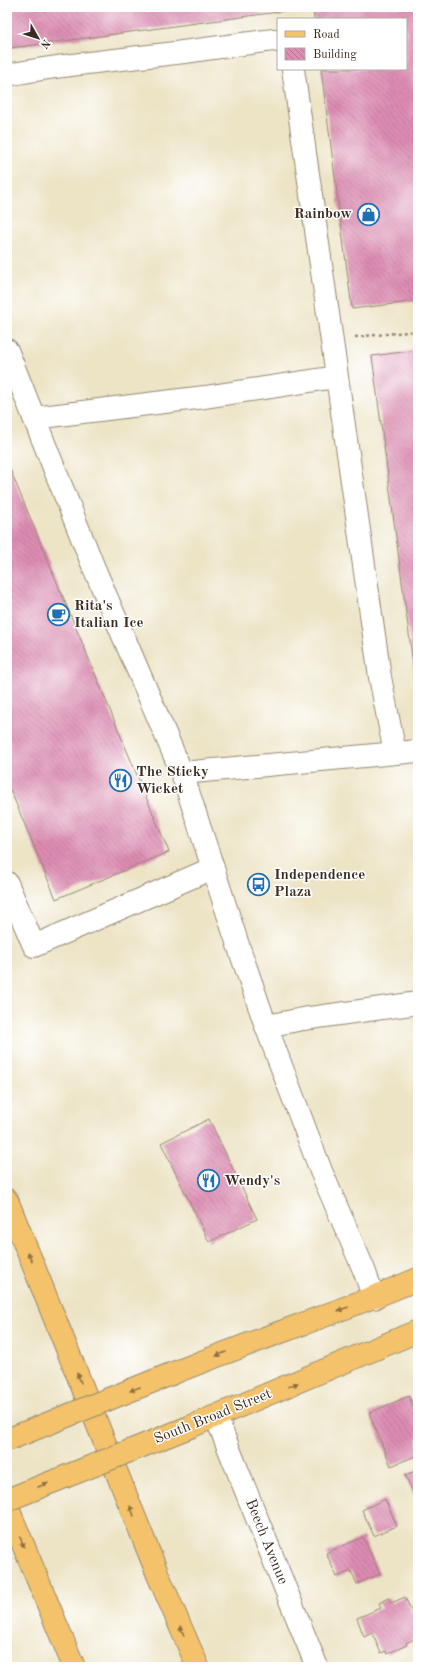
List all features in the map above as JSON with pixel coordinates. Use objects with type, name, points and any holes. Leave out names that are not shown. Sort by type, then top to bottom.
[{"type":"main road","points":[[7,1200],[158,1575],[198,1667]]},
{"type":"main road","points":[[7,1440],[225,1353],[374,1298],[418,1279]]},
{"type":"main road","name":"South Broad Street","points":[[7,1500],[216,1417],[418,1332]]},
{"type":"main road","points":[[7,1506],[74,1667]]},
{"type":"street","points":[[7,75],[90,62],[277,41]]},
{"type":"street","points":[[293,70],[380,677],[395,753]]},
{"type":"street","points":[[7,350],[94,568],[182,773],[266,1026],[321,1171],[364,1270],[374,1298]]},
{"type":"street","points":[[34,418],[205,397],[336,377]]},
{"type":"street","points":[[182,773],[418,751]]},
{"type":"street","points":[[7,882],[34,946],[213,868]]},
{"type":"street","points":[[266,1026],[325,1016],[416,1009]]},
{"type":"street","name":"Beech Avenue","points":[[216,1417],[317,1667]]},
{"type":"path","points":[[331,339],[418,330]]},
{"type":"building","points":[[7,7],[307,7],[308,8],[11,48]]},
{"type":"building","points":[[313,7],[418,7],[418,301],[352,309],[321,70],[407,70],[407,18],[314,18]]},
{"type":"building","points":[[418,350],[418,694],[417,694],[372,356]]},
{"type":"building","points":[[7,462],[169,852],[56,899],[7,782]]},
{"type":"building","name":"Wendy's","points":[[209,1119],[257,1219],[209,1242],[161,1143]]},
{"type":"building","points":[[409,1396],[418,1419],[418,1455],[391,1466],[369,1413]]},
{"type":"building","points":[[418,1470],[418,1504],[405,1475]]},
{"type":"building","points":[[385,1499],[397,1526],[374,1536],[362,1510]]},
{"type":"building","points":[[363,1537],[380,1574],[357,1584],[351,1571],[337,1577],[326,1553]]},
{"type":"building","points":[[405,1597],[418,1626],[418,1637],[406,1643],[407,1645],[387,1654],[386,1651],[381,1653],[372,1633],[364,1637],[357,1618],[381,1608],[379,1603],[389,1598],[391,1603]]},
{"type":"place","name":"Rainbow","points":[[368,214]]},
{"type":"place","name":"Rita's Italian Ice","points":[[59,615]]},
{"type":"place","name":"The Sticky Wicket","points":[[121,781]]},
{"type":"place","name":"Independence Plaza","points":[[258,884]]},
{"type":"place","name":"Wendy's","points":[[209,1181]]}]
